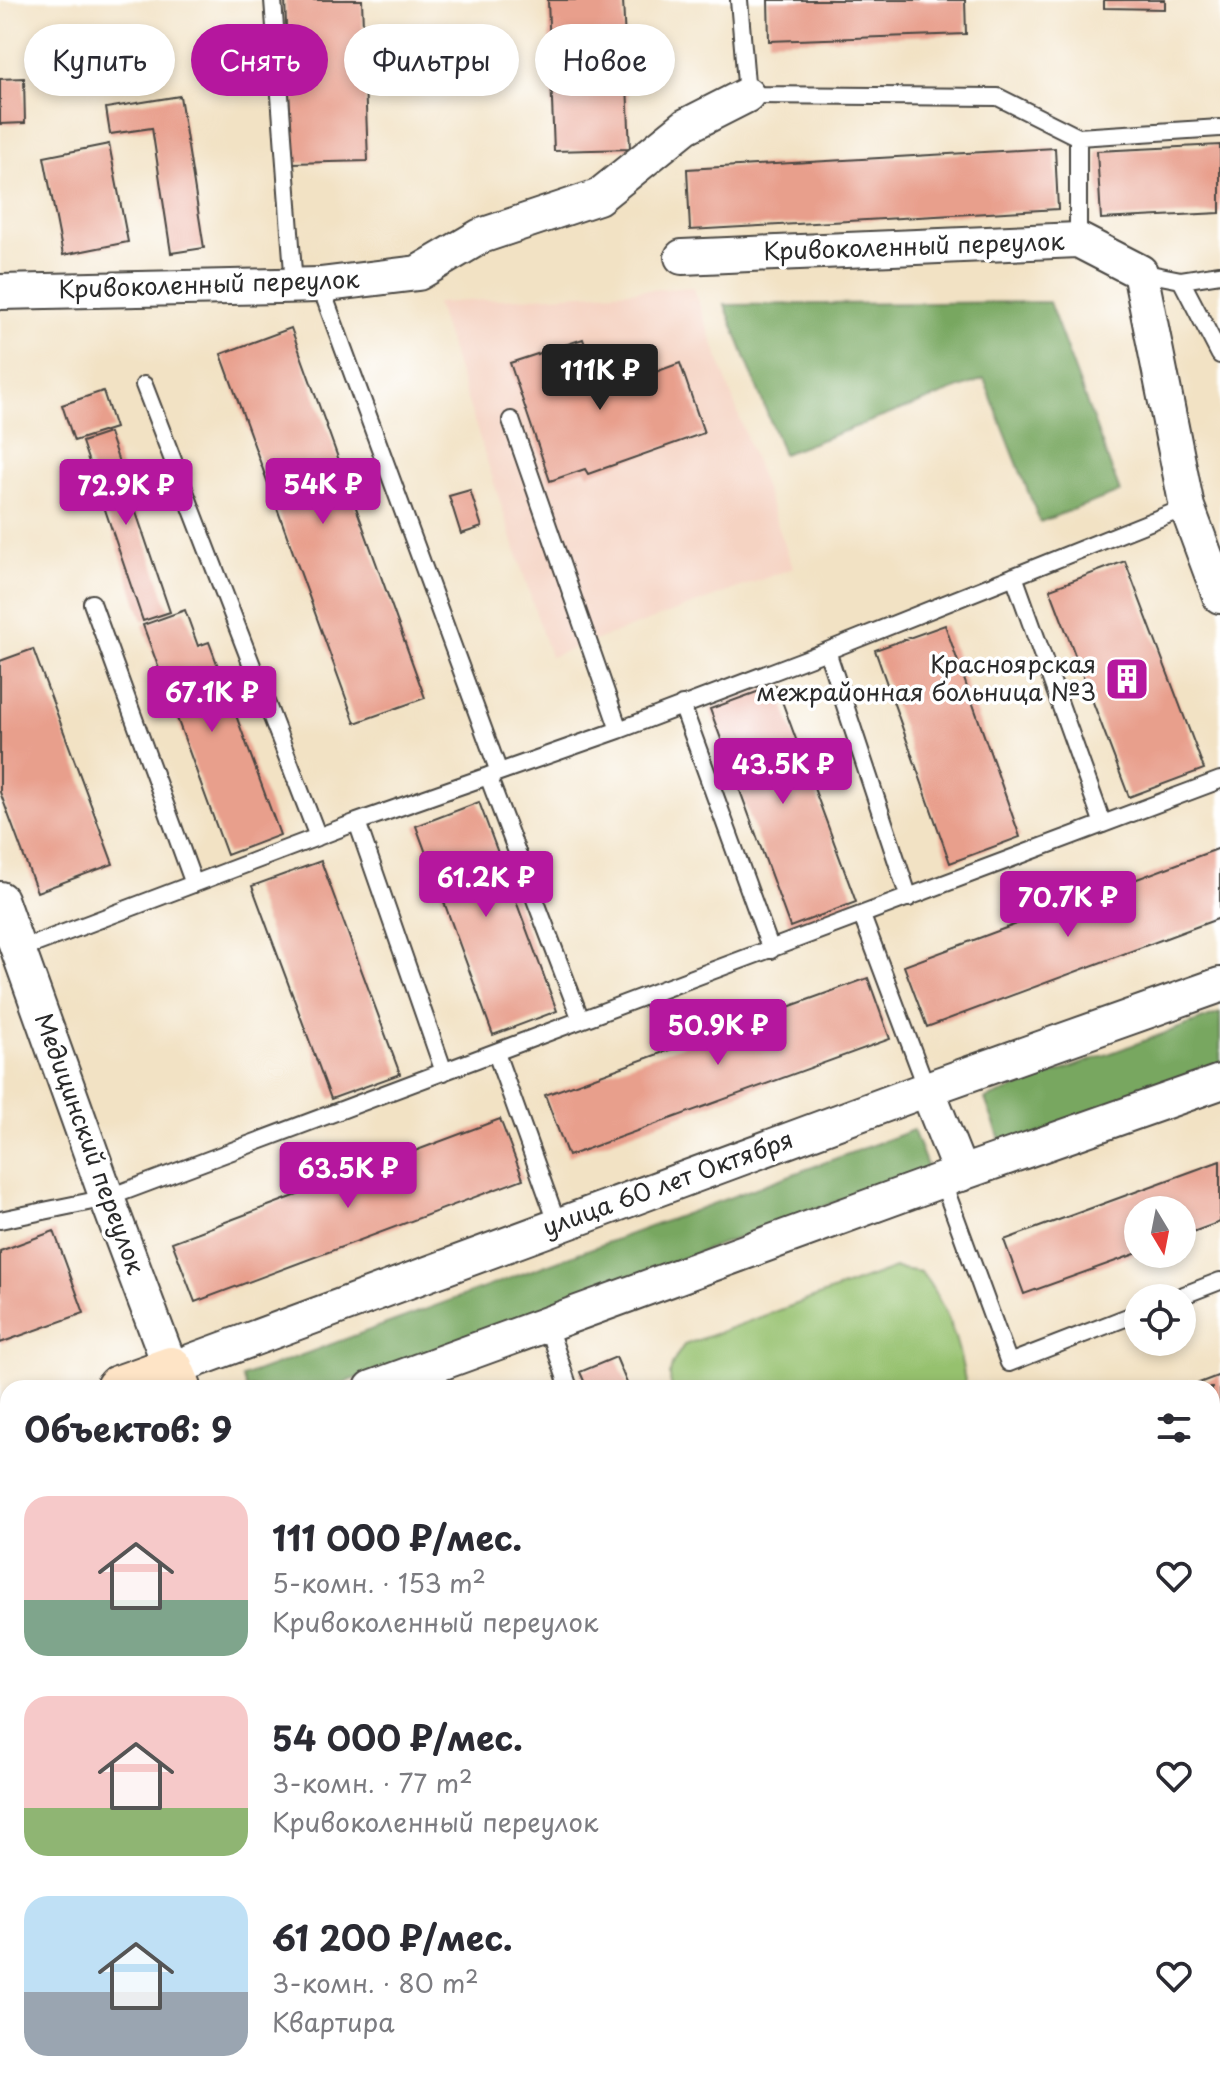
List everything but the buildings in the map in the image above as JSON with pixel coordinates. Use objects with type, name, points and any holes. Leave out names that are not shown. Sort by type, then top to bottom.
[{"type":"street","name":"Кривоколенный переулок","points":[[0,292],[307,285],[418,273],[481,236],[598,197],[686,126],[747,95]]},
{"type":"street","name":"Кривоколенный переулок","points":[[682,257],[1078,240],[1140,272]]},
{"type":"street","points":[[1140,272],[1187,507],[1220,596]]},
{"type":"street","name":"Медицинский переулок","points":[[0,899],[175,1378]]},
{"type":"street","name":"улица 60 лет Октября","points":[[175,1378],[558,1225],[1220,985]]},
{"type":"street","points":[[394,1380],[1220,1082]]},
{"type":"street","points":[[927,1089],[952,1177]]},
{"type":"lane","points":[[273,0],[307,285],[494,774],[581,1020]]},
{"type":"lane","points":[[739,0],[747,95],[998,97],[1078,137],[1220,128]]},
{"type":"lane","points":[[1078,137],[1078,240]]},
{"type":"lane","points":[[1140,272],[1181,280],[1220,274]]},
{"type":"lane","points":[[1181,280],[1220,355]]},
{"type":"lane","points":[[144,385],[318,837]]},
{"type":"lane","points":[[511,420],[619,730]]},
{"type":"lane","points":[[19,950],[357,822],[619,730],[827,651],[1187,507]]},
{"type":"lane","points":[[1014,576],[1103,824]]},
{"type":"lane","points":[[92,603],[194,884]]},
{"type":"lane","points":[[827,651],[909,898]]},
{"type":"lane","points":[[682,705],[771,950]]},
{"type":"lane","points":[[0,1220],[107,1198],[1220,780]]},
{"type":"lane","points":[[357,822],[444,1072]]},
{"type":"lane","points":[[862,916],[927,1089]]},
{"type":"lane","points":[[496,1053],[558,1225]]},
{"type":"lane","points":[[952,1177],[1009,1363],[1124,1318]]},
{"type":"lane","points":[[1196,1290],[1220,1281]]},
{"type":"lane","points":[[547,1323],[566,1380]]},
{"type":"shaded area","points":[[693,287],[793,568],[550,657],[436,303]]},
{"type":"green space","points":[[1049,302],[1120,492],[1040,522],[984,379],[783,454],[725,305]]},
{"type":"green space","points":[[1220,1013],[1220,1067],[1003,1147],[985,1099]]},
{"type":"green space","points":[[913,1130],[928,1168],[352,1380],[243,1380],[242,1377]]},
{"type":"green space","points":[[895,1268],[921,1272],[938,1297],[950,1324],[965,1380],[670,1380],[674,1360],[684,1345]]},
{"type":"place","name":"Красноярская межрайонная больница №3","points":[[1127,679]]}]
